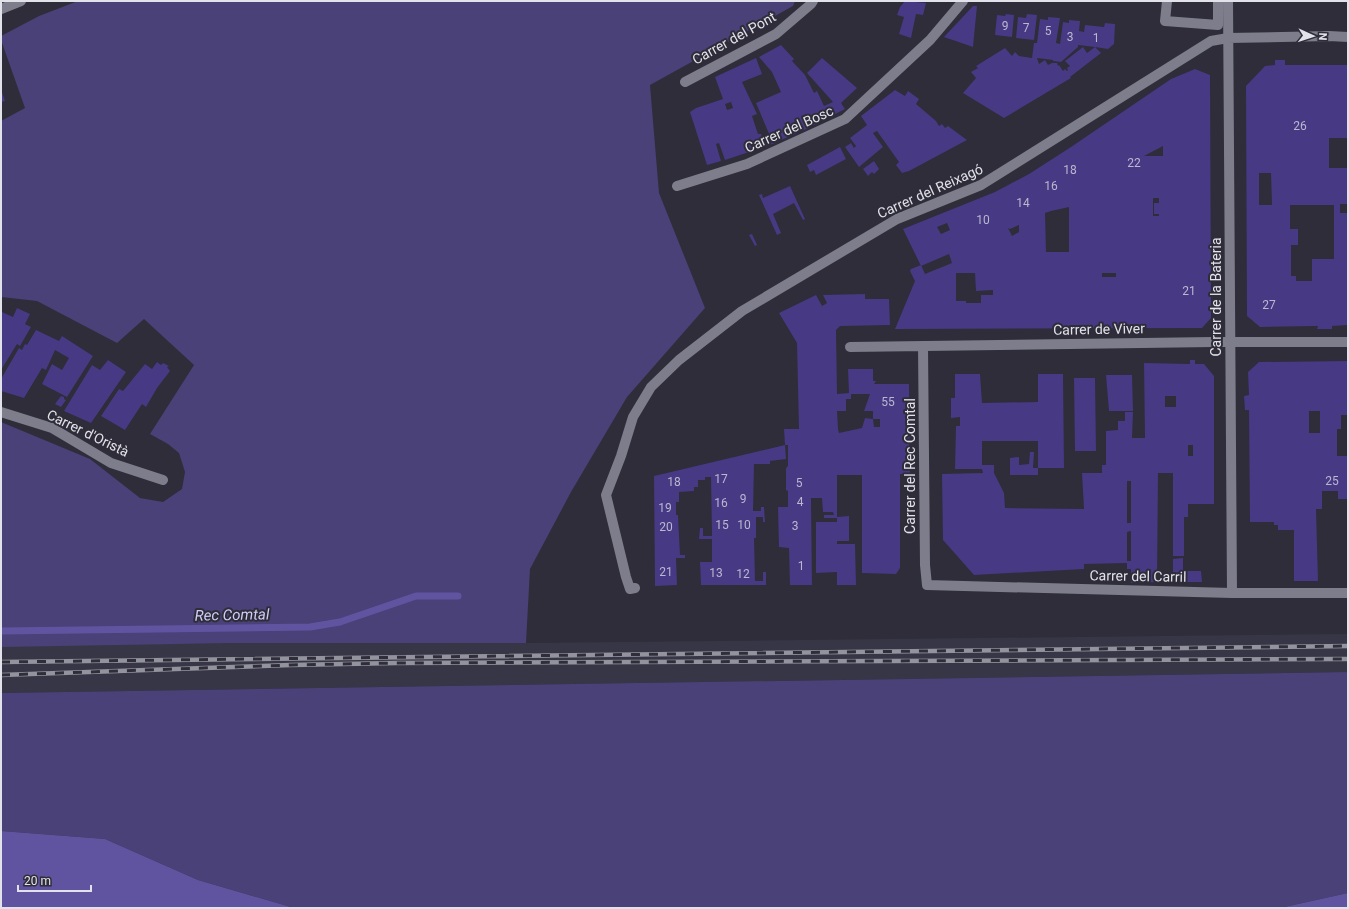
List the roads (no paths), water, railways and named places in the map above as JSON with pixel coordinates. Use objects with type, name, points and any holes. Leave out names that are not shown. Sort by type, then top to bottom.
[{"type":"street","points":[[1,9],[21,1]]},
{"type":"street","name":"Carrer del Pont","points":[[685,82],[776,34],[813,1]]},
{"type":"street","name":"Carrer del Bosc","points":[[677,186],[747,164],[844,119],[930,40],[964,1]]},
{"type":"street","points":[[1167,1],[1165,21],[1218,26],[1218,1]]},
{"type":"street","name":"Carrer de la Bateria","points":[[1228,1],[1232,593]]},
{"type":"street","name":"Carrer del Reixagó","points":[[635,588],[630,589],[626,578],[606,494],[621,456],[633,417],[650,387],[679,360],[742,311],[897,219],[982,186],[1211,41],[1228,38],[1348,37]]},
{"type":"street","name":"Carrer de Viver","points":[[850,347],[1348,342]]},
{"type":"street","name":"Carrer del Rec Comtal","points":[[923,346],[925,565],[927,585]]},
{"type":"street","name":"Carrer d'Oristà","points":[[1,412],[52,428],[112,462],[163,480]]},
{"type":"street","name":"Carrer del Carril","points":[[927,585],[1232,593],[1348,593]]},
{"type":"waterway","name":"Rec Comtal","points":[[1,631],[310,627],[340,622],[416,596],[458,596]]},
{"type":"railway","points":[[1,662],[1348,646]]},
{"type":"railway","points":[[1,675],[396,663],[1348,659]]}]
